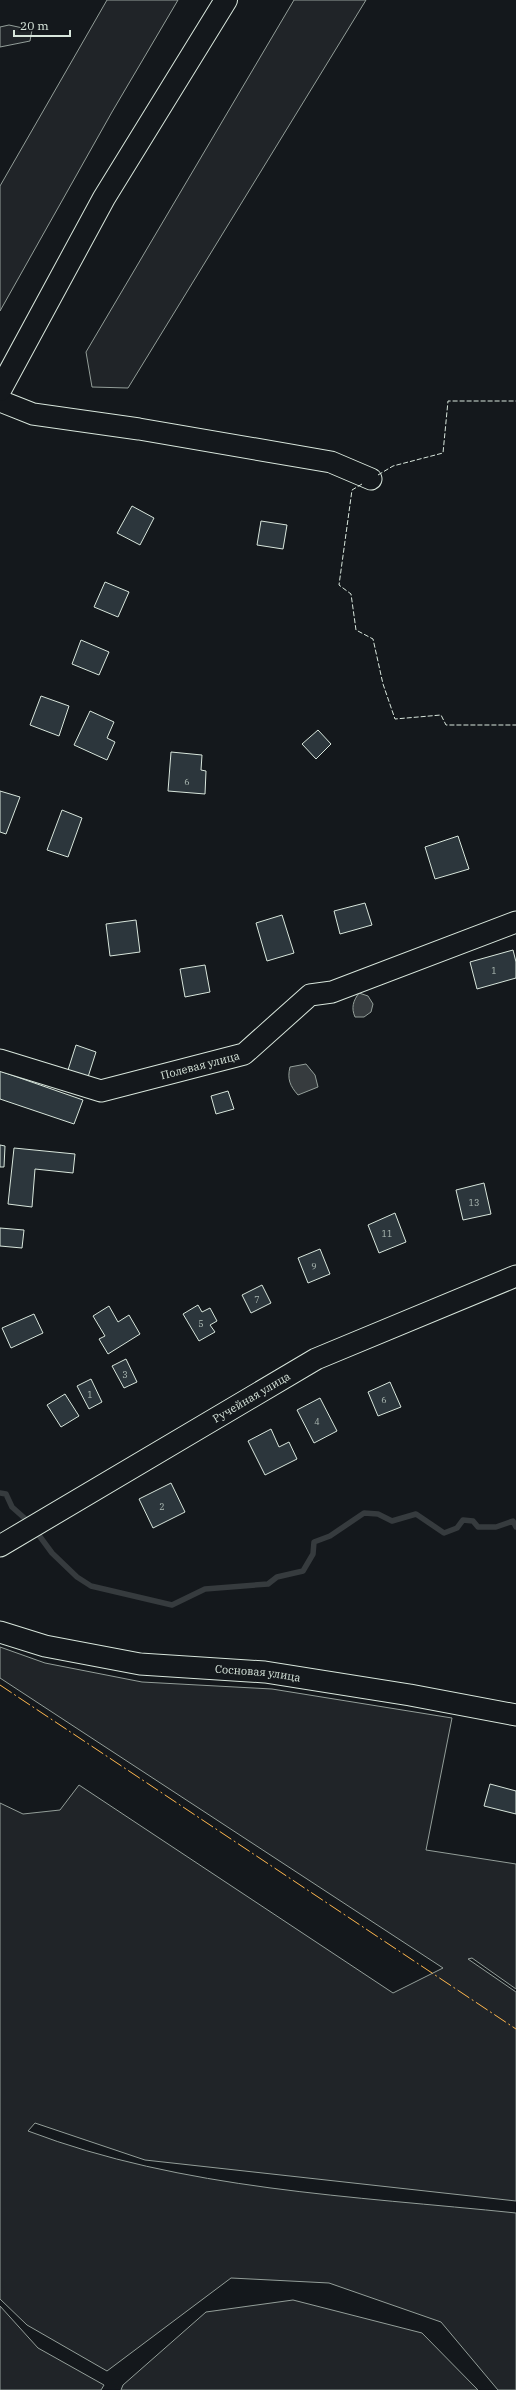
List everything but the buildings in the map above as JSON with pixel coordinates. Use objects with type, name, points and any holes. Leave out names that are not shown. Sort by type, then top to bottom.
[{"type":"main road","points":[[0,390],[104,198],[226,0]]},
{"type":"street","points":[[0,401],[33,414],[139,429],[331,462],[371,479]]},
{"type":"street","name":"Полевая улица","points":[[0,1060],[101,1091],[244,1054],[310,995],[332,992],[516,922]]},
{"type":"street","name":"Ручейная улица","points":[[0,1546],[316,1359],[516,1276]]},
{"type":"street","name":"Сосновая улица","points":[[0,1632],[46,1646],[140,1664],[265,1672],[410,1694],[516,1715]]},
{"type":"shaded area","points":[[107,0],[178,0],[112,112],[0,311],[0,186]]},
{"type":"shaded area","points":[[294,0],[366,0],[128,388],[92,387],[86,352]]},
{"type":"shaded area","points":[[9,25],[32,30],[30,41],[0,47],[0,27]]},
{"type":"shaded area","points":[[359,993],[368,996],[373,1004],[371,1012],[364,1017],[355,1017],[353,1011],[355,999]]},
{"type":"shaded area","points":[[306,1064],[315,1075],[318,1087],[298,1095],[290,1082],[290,1067]]},
{"type":"shaded area","points":[[0,1647],[45,1663],[142,1682],[272,1689],[452,1718],[426,1850],[516,1864],[516,1989],[472,1958],[468,1959],[516,1992],[516,2201],[145,2160],[35,2123],[28,2131],[87,2151],[147,2166],[208,2178],[269,2188],[516,2213],[516,2390],[498,2390],[441,2322],[329,2283],[231,2278],[107,2371],[27,2325],[0,2299],[0,1803],[23,1814],[60,1810],[79,1785],[393,1993],[443,1968],[0,1678]]},
{"type":"shaded area","points":[[293,2300],[422,2333],[478,2390],[121,2390],[123,2385],[206,2312]]},
{"type":"shaded area","points":[[0,2306],[38,2348],[104,2385],[101,2390],[0,2390]]},
{"type":"waterway","points":[[0,1493],[6,1494],[12,1507],[30,1523],[52,1553],[77,1577],[91,1586],[172,1605],[205,1589],[268,1584],[277,1577],[303,1571],[313,1554],[314,1542],[330,1536],[364,1513],[378,1514],[392,1521],[416,1514],[444,1533],[457,1528],[463,1520],[473,1521],[478,1527],[496,1527],[513,1521],[516,1527]]},
{"type":"fence","points":[[378,475],[393,466],[443,453],[448,401],[516,401]]},
{"type":"fence","points":[[362,484],[352,490],[339,585],[351,594],[356,630],[373,639],[383,684],[395,719],[441,715],[446,725],[516,725]]},
{"type":"power","points":[[0,1685],[516,2029]]}]
